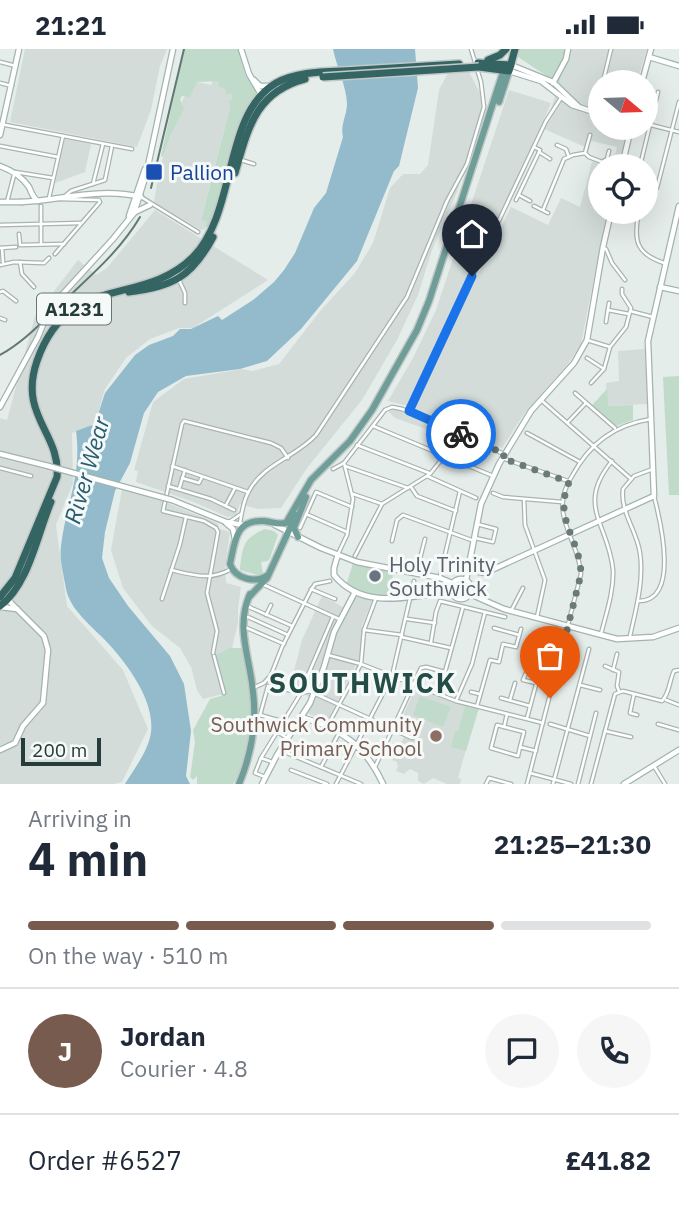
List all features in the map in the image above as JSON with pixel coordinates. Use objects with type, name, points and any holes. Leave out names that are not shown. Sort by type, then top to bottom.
[{"type":"highway","points":[[478,64],[495,58],[507,49]]},
{"type":"highway","points":[[507,49],[507,67]]},
{"type":"highway","points":[[507,67],[515,49]]},
{"type":"highway","name":"A1231","points":[[0,606],[4,597],[22,581],[61,478],[58,453],[40,413],[36,397],[38,372],[47,346],[69,317],[93,302],[121,293],[160,287],[195,265],[216,218],[253,117],[272,86],[290,77],[478,64],[507,67]]},
{"type":"highway","name":"A1231","points":[[263,98],[300,80],[322,75]]},
{"type":"highway","name":"A1231","points":[[204,247],[211,239],[225,205],[236,159]]},
{"type":"main road","points":[[239,784],[253,730],[253,688],[243,633],[243,616],[249,597],[256,581],[268,575],[283,540],[318,478],[364,430],[420,332],[433,302],[507,67]]},
{"type":"main road","points":[[256,581],[240,576],[232,569],[230,564],[235,542],[243,526],[264,521],[285,524],[311,480],[361,427],[416,330],[446,251],[507,67]]},
{"type":"main road","points":[[283,540],[298,537],[294,528],[306,497]]},
{"type":"main road","points":[[274,524],[282,532],[283,540]]},
{"type":"main road","points":[[249,597],[256,581]]},
{"type":"street","points":[[0,135],[19,49]]},
{"type":"street","points":[[129,217],[140,198],[173,49]]},
{"type":"street","points":[[241,49],[247,71],[263,98]]},
{"type":"street","points":[[243,526],[242,513],[254,481],[266,470],[309,443],[316,435],[412,287],[447,201],[467,164],[483,113],[483,93],[471,49]]},
{"type":"street","points":[[552,84],[566,59],[568,49]]},
{"type":"street","points":[[606,70],[611,49]]},
{"type":"street","points":[[645,70],[651,49]]},
{"type":"street","points":[[649,57],[679,66]]},
{"type":"street","points":[[0,62],[16,66]]},
{"type":"street","points":[[507,67],[552,84],[582,110],[588,111]]},
{"type":"street","points":[[247,71],[257,85],[272,86]]},
{"type":"street","points":[[0,83],[12,86]]},
{"type":"street","points":[[409,411],[552,109],[564,95]]},
{"type":"street","points":[[658,184],[678,102]]},
{"type":"street","points":[[2,125],[132,149]]},
{"type":"street","points":[[658,127],[679,132]]},
{"type":"street","points":[[48,201],[63,136]]},
{"type":"street","points":[[585,153],[589,140]]},
{"type":"street","points":[[93,184],[103,144]]},
{"type":"street","points":[[556,145],[566,149],[569,157]]},
{"type":"street","points":[[0,146],[58,157]]},
{"type":"street","points":[[62,198],[71,191],[105,180],[112,146]]},
{"type":"street","points":[[534,147],[550,159]]},
{"type":"street","points":[[585,153],[603,162],[609,151]]},
{"type":"street","points":[[516,200],[539,152]]},
{"type":"street","points":[[543,210],[565,159],[585,153]]},
{"type":"street","points":[[236,159],[254,164]]},
{"type":"street","points":[[0,166],[25,181],[34,199],[40,204],[41,244]]},
{"type":"street","points":[[13,172],[53,178]]},
{"type":"street","points":[[7,202],[13,172]]},
{"type":"street","points":[[25,181],[30,175]]},
{"type":"street","points":[[21,202],[30,199],[31,190]]},
{"type":"street","points":[[0,202],[40,204],[107,192],[140,198],[198,232]]},
{"type":"street","points":[[519,195],[530,201]]},
{"type":"street","points":[[55,254],[100,203],[99,200],[62,198]]},
{"type":"street","points":[[0,407],[38,337],[50,308],[113,239],[140,198]]},
{"type":"street","points":[[134,212],[151,205]]},
{"type":"street","points":[[534,206],[548,213]]},
{"type":"street","points":[[670,557],[654,496],[648,341],[679,206]]},
{"type":"street","points":[[0,225],[82,223]]},
{"type":"street","points":[[466,580],[481,504],[503,456],[541,400],[574,363],[587,340],[608,224]]},
{"type":"street","points":[[637,224],[639,246],[647,256],[665,263]]},
{"type":"street","points":[[19,234],[20,245],[64,244]]},
{"type":"street","points":[[671,240],[679,242]]},
{"type":"street","points":[[16,247],[1,248],[1,264],[28,261],[44,263],[49,258]]},
{"type":"street","points":[[603,247],[625,281]]},
{"type":"street","points":[[28,255],[28,261]]},
{"type":"street","points":[[20,262],[21,272],[33,286],[36,280]]},
{"type":"street","points":[[176,276],[184,291],[185,303]]},
{"type":"street","points":[[660,287],[679,291]]},
{"type":"street","points":[[591,383],[604,369],[610,347],[626,327],[630,312],[622,289]]},
{"type":"street","points":[[2,290],[16,301]]},
{"type":"street","points":[[606,322],[609,303]]},
{"type":"street","points":[[608,310],[653,317]]},
{"type":"street","points":[[0,318],[5,320]]},
{"type":"street","points":[[587,340],[610,347]]},
{"type":"street","points":[[587,358],[604,369]]},
{"type":"street","points":[[575,393],[616,429]]},
{"type":"street","points":[[541,400],[631,479]]},
{"type":"street","points":[[568,422],[586,403]]},
{"type":"street","points":[[333,469],[344,464],[389,408],[396,407],[503,456],[569,482]]},
{"type":"street","points":[[527,784],[581,574],[580,561],[569,534],[562,502],[580,462],[595,445],[616,429],[652,419]]},
{"type":"street","points":[[224,693],[214,655],[217,631],[207,593],[218,532],[204,521],[163,511],[184,421],[271,443],[281,448],[288,458]]},
{"type":"street","points":[[373,426],[493,476]]},
{"type":"street","points":[[527,433],[580,462]]},
{"type":"street","points":[[355,556],[382,504],[429,475],[461,435]]},
{"type":"street","points":[[357,445],[476,498]]},
{"type":"street","points":[[1,453],[172,500],[243,526]]},
{"type":"street","points":[[600,635],[613,574],[611,556],[594,506],[599,479],[612,461]]},
{"type":"street","points":[[344,464],[409,487],[417,496],[456,511]]},
{"type":"street","points":[[344,464],[353,494],[352,507],[334,575],[355,592],[376,598],[410,599],[451,592]]},
{"type":"street","points":[[172,466],[248,492]]},
{"type":"street","points":[[0,468],[31,476]]},
{"type":"street","points":[[629,639],[638,601],[640,553],[624,509],[623,489],[641,472],[653,469]]},
{"type":"street","points":[[179,489],[185,470]]},
{"type":"street","points":[[182,478],[199,484],[202,475]]},
{"type":"street","points":[[168,486],[234,510]]},
{"type":"street","points":[[226,505],[235,488]]},
{"type":"street","points":[[440,578],[460,491]]},
{"type":"street","points":[[300,528],[316,492],[352,507]]},
{"type":"street","points":[[493,493],[503,497],[562,502]]},
{"type":"street","points":[[353,494],[382,504]]},
{"type":"street","points":[[468,569],[485,573],[654,496]]},
{"type":"street","points":[[524,499],[525,525],[545,580],[537,618]]},
{"type":"street","points":[[226,522],[242,513]]},
{"type":"street","points":[[242,513],[246,521],[243,526]]},
{"type":"street","points":[[306,514],[347,532]]},
{"type":"street","points":[[392,541],[397,520],[403,515],[474,539],[493,542],[496,529],[477,524]]},
{"type":"street","points":[[162,599],[186,517]]},
{"type":"street","points":[[226,522],[233,529],[235,542]]},
{"type":"street","points":[[274,524],[357,562],[440,578],[452,583],[460,579],[466,580],[470,584],[470,594]]},
{"type":"street","points":[[416,573],[425,539]]},
{"type":"street","points":[[172,570],[208,577],[232,569]]},
{"type":"street","points":[[256,581],[339,619]]},
{"type":"street","points":[[253,688],[268,680],[311,589],[315,584],[330,581]]},
{"type":"street","points":[[336,784],[392,675],[414,581]]},
{"type":"street","points":[[452,583],[451,592],[455,598],[462,599],[470,594]]},
{"type":"street","points":[[512,611],[523,588]]},
{"type":"street","points":[[311,589],[335,599]]},
{"type":"street","points":[[262,784],[272,762],[301,717],[328,655],[339,619],[355,592]]},
{"type":"street","points":[[470,594],[512,611],[600,635],[629,639],[653,637],[679,628]]},
{"type":"street","points":[[638,601],[649,601],[662,595]]},
{"type":"street","points":[[0,750],[15,743],[43,703],[48,650],[44,636],[4,597]]},
{"type":"street","points":[[329,723],[361,664],[364,630],[376,598]]},
{"type":"street","points":[[432,642],[440,601],[505,617]]},
{"type":"street","points":[[266,615],[271,605]]},
{"type":"street","points":[[0,606],[18,610]]},
{"type":"street","points":[[249,607],[292,626]]},
{"type":"street","points":[[375,767],[423,666],[444,672],[463,607]]},
{"type":"street","points":[[456,701],[472,664],[485,613]]},
{"type":"street","points":[[248,617],[288,635]]},
{"type":"street","points":[[312,693],[308,675],[333,617]]},
{"type":"street","points":[[406,619],[435,623]]},
{"type":"street","points":[[247,628],[284,644]]},
{"type":"street","points":[[494,628],[519,635]]},
{"type":"street","points":[[477,706],[490,660],[499,662],[503,644],[516,647],[520,629]]},
{"type":"street","points":[[364,630],[451,648]]},
{"type":"street","points":[[527,719],[549,636]]},
{"type":"street","points":[[554,782],[589,649]]},
{"type":"street","points":[[613,670],[618,654]]},
{"type":"street","points":[[328,655],[392,675],[456,701],[543,723]]},
{"type":"street","points":[[605,666],[620,675],[617,687],[620,691]]},
{"type":"street","points":[[540,669],[556,673]]},
{"type":"street","points":[[664,700],[674,671],[679,670]]},
{"type":"street","points":[[526,673],[523,680],[536,683]]},
{"type":"street","points":[[510,700],[515,683]]},
{"type":"street","points":[[580,685],[600,690]]},
{"type":"street","points":[[283,722],[260,715],[268,686],[312,693],[412,738]]},
{"type":"street","points":[[591,784],[615,694],[620,691],[679,705]]},
{"type":"street","points":[[265,777],[255,773],[261,758],[301,692]]},
{"type":"street","points":[[471,692],[480,694]]},
{"type":"street","points":[[634,694],[630,713],[637,715]]},
{"type":"street","points":[[501,698],[530,706]]},
{"type":"street","points":[[263,706],[269,708]]},
{"type":"street","points":[[578,784],[596,713]]},
{"type":"street","points":[[504,727],[507,714]]},
{"type":"street","points":[[301,717],[339,733],[357,745],[375,767],[383,784]]},
{"type":"street","points":[[550,724],[591,736]]},
{"type":"street","points":[[497,725],[524,732],[520,747],[518,756],[491,748],[497,725]]},
{"type":"street","points":[[658,725],[679,730]]},
{"type":"street","points":[[276,731],[287,738]]},
{"type":"street","points":[[605,731],[631,737]]},
{"type":"street","points":[[320,768],[339,733]]},
{"type":"street","points":[[520,747],[536,751]]},
{"type":"street","points":[[280,750],[361,784]]},
{"type":"street","points":[[624,784],[679,750]]},
{"type":"street","points":[[261,758],[272,762]]},
{"type":"street","points":[[653,765],[665,784]]},
{"type":"street","points":[[291,770],[327,784]]},
{"type":"street","points":[[530,773],[554,782],[571,784]]},
{"type":"street","points":[[486,784],[489,778],[511,784]]},
{"type":"shaded area","points":[[25,49],[167,49],[160,66],[151,110],[137,147],[10,122]]},
{"type":"shaded area","points":[[571,49],[647,49],[641,70],[588,70],[588,140],[626,140],[621,154],[615,154],[617,147],[587,140],[585,147],[544,129]]},
{"type":"shaded area","points":[[469,72],[481,95],[481,114],[457,192],[432,250],[418,295],[397,340],[362,400],[307,468],[281,508],[257,509],[240,504],[236,515],[228,517],[136,482],[138,471],[134,470],[153,402],[184,379],[242,369],[253,371],[279,364],[321,310],[355,273],[373,243],[390,188],[403,174],[420,174],[428,165],[439,90],[448,73]]},
{"type":"shaded area","points":[[213,80],[219,81],[231,93],[232,100],[228,101],[230,108],[201,219],[206,220],[205,229],[201,230],[154,202],[160,166],[183,99],[197,82],[211,85]]},
{"type":"shaded area","points":[[509,90],[551,103],[408,406],[388,401],[436,310]]},
{"type":"shaded area","points":[[65,139],[91,144],[85,172],[55,183]]},
{"type":"shaded area","points":[[588,177],[588,224],[605,224],[581,344],[567,365],[524,414],[502,448],[462,431],[455,439],[395,418],[389,412],[392,405],[413,408],[511,207],[548,225],[561,198],[580,207]]},
{"type":"shaded area","points":[[155,210],[268,280],[193,328],[179,328],[150,339],[126,358],[105,389],[95,424],[72,433],[73,483],[56,525],[67,606],[123,670],[148,729],[122,782],[0,784],[0,418],[7,420],[35,316],[78,260],[96,275],[107,268]]},
{"type":"shaded area","points":[[645,349],[647,404],[607,406],[606,383],[619,381],[618,351]]},
{"type":"shaded area","points":[[122,489],[160,500],[217,523],[220,529],[230,532],[225,567],[226,583],[241,587],[238,623],[229,661],[231,692],[203,699],[197,690],[191,667],[180,648],[152,626],[123,588],[111,550]]},
{"type":"shaded area","points":[[351,593],[372,601],[362,625],[361,655],[327,721],[307,713],[305,707],[309,697],[290,686],[302,640],[322,596],[343,607]]},
{"type":"shaded area","name":"Southwick Community Primary School","points":[[416,687],[465,705],[458,731],[470,735],[458,778],[461,779],[460,784],[447,784],[433,778],[424,784],[418,781],[418,773],[410,769],[404,774],[396,771],[397,762],[392,760],[404,737],[395,733]]},
{"type":"green space","points":[[184,49],[238,49],[245,74],[258,95],[247,108],[242,120],[224,189],[205,229],[206,221],[201,220],[230,108],[228,101],[232,100],[231,93],[226,95],[225,89],[218,86],[219,81],[197,82],[190,97],[182,96],[180,99],[184,109],[163,157],[161,156]]},
{"type":"green space","points":[[519,49],[571,49],[559,84],[518,57]]},
{"type":"green space","points":[[679,376],[679,495],[669,495],[663,377]]},
{"type":"green space","points":[[607,389],[608,406],[633,405],[633,420],[616,426],[592,405]]},
{"type":"green space","points":[[265,529],[278,535],[270,558],[261,562],[263,573],[261,576],[240,570],[246,543],[253,535]]},
{"type":"green space","name":"Holy Trinity Southwick","points":[[354,560],[395,569],[386,599],[376,598],[346,586]]},
{"type":"green space","points":[[230,648],[242,648],[249,682],[252,717],[248,752],[233,784],[197,784],[197,776],[193,780],[190,777],[195,742],[193,730],[210,699],[224,695],[214,656]]},
{"type":"green space","points":[[420,696],[451,707],[443,727],[413,715]]},
{"type":"green space","points":[[465,705],[479,708],[466,751],[451,747]]},
{"type":"water","name":"River Wear","points":[[333,49],[415,49],[418,88],[399,166],[394,171],[357,261],[301,329],[267,361],[240,369],[186,376],[158,392],[144,413],[130,463],[115,491],[102,558],[109,578],[128,606],[170,656],[184,684],[191,731],[186,776],[190,784],[125,784],[147,746],[151,719],[137,681],[112,648],[76,610],[66,589],[61,551],[77,462],[76,431],[95,424],[105,393],[135,355],[149,345],[173,336],[180,329],[191,329],[218,316],[222,320],[253,300],[284,270],[295,253],[314,208],[326,193],[343,137],[347,98]]},
{"type":"tram line","points":[[151,188],[184,49]]},
{"type":"tram line","points":[[0,355],[33,330],[94,272],[114,252],[140,217]]},
{"type":"way so far","points":[[461,434],[505,454],[502,458],[569,482],[562,502],[563,513],[580,561],[581,574],[550,698]]},
{"type":"place","name":"Pallion","points":[[154,172]]},
{"type":"place","name":"Holy Trinity Southwick","points":[[375,576]]},
{"type":"place","name":"Southwick Community Primary School","points":[[436,736]]},
{"type":"district","name":"SOUTHWICK","points":[[363,682]]},
{"type":"route","points":[[461,434],[409,411],[472,276]]}]
